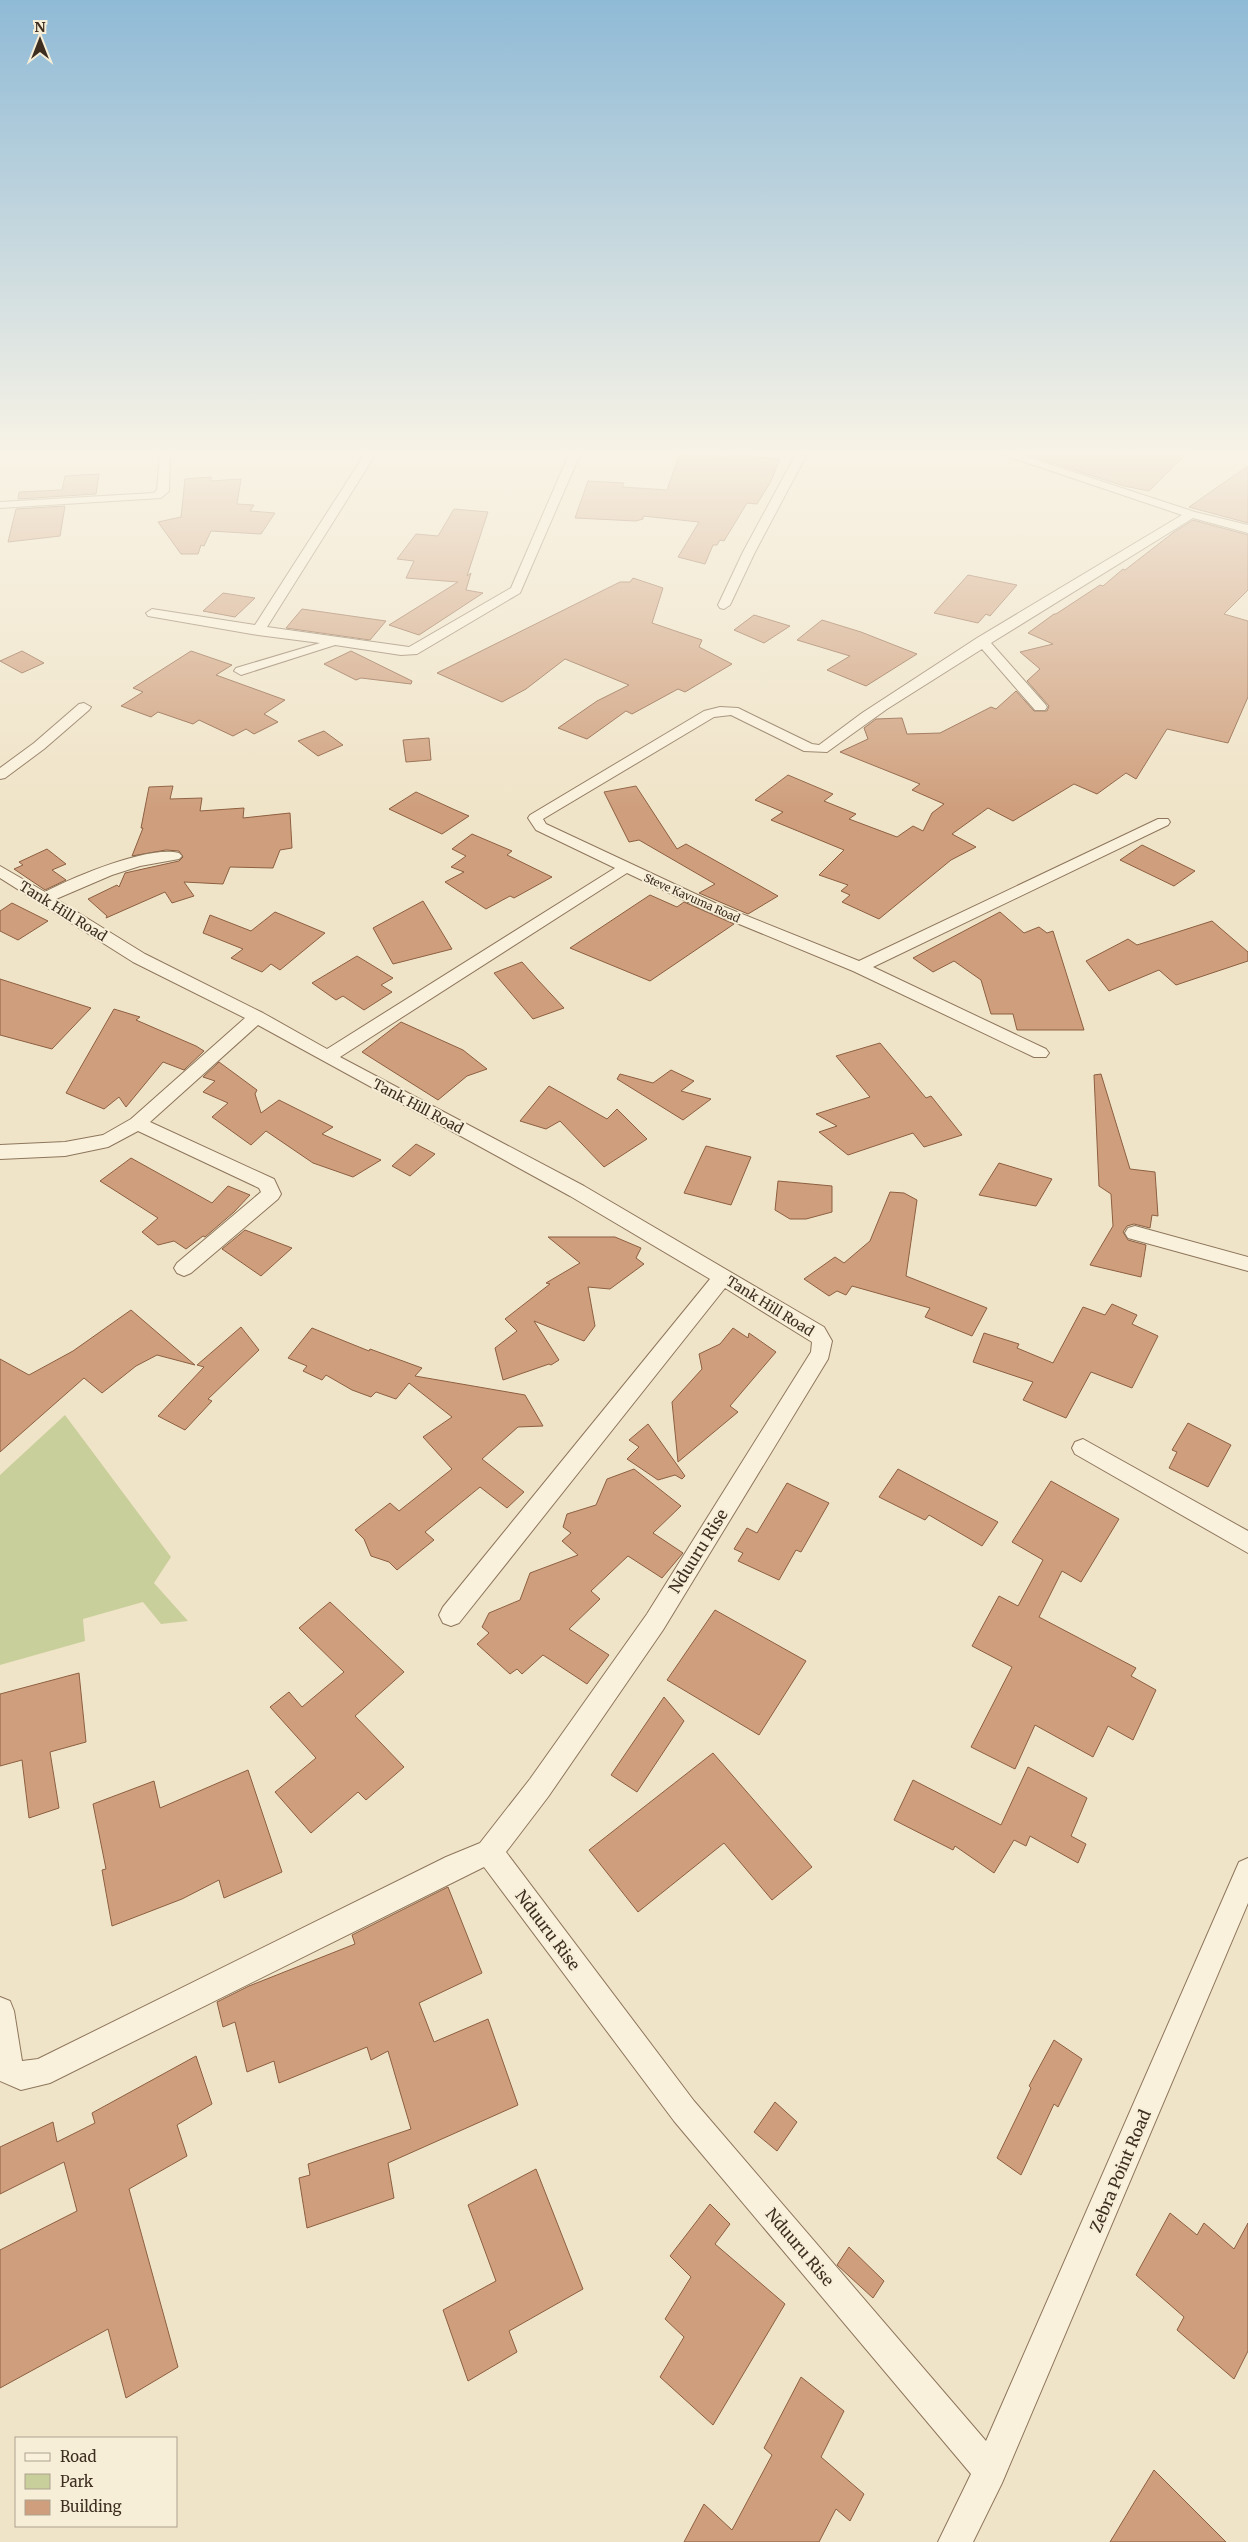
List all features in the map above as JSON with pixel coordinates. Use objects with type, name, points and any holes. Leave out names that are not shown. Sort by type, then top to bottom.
[{"type":"street","points":[[258,631],[296,571]]},
{"type":"street","points":[[152,613],[258,631],[412,651],[512,594],[516,590],[524,571]]},
{"type":"street","points":[[724,606],[740,571]]},
{"type":"street","points":[[1040,707],[982,641],[1101,571]]},
{"type":"street","name":"Steve Kavuma Road","points":[[982,641],[859,719],[822,749],[809,748],[733,711],[720,711],[709,714],[536,815],[535,821],[541,827],[625,868],[711,907],[859,967],[1040,1053]]},
{"type":"street","points":[[241,671],[336,642]]},
{"type":"street","points":[[0,775],[39,746],[84,707]]},
{"type":"street","points":[[859,967],[1162,822]]},
{"type":"street","points":[[43,900],[70,886],[111,869],[151,858],[174,856]]},
{"type":"street","points":[[327,1057],[625,868]]},
{"type":"street","name":"Tank Hill Road","points":[[0,871],[43,900],[139,958],[257,1018],[577,1191],[816,1333],[822,1341],[821,1353]]},
{"type":"street","points":[[0,1152],[87,1147],[108,1141],[137,1123],[257,1018]]},
{"type":"street","points":[[137,1123],[267,1184],[270,1188],[271,1194],[184,1268]]},
{"type":"street","points":[[1135,1232],[1248,1264]]},
{"type":"street","points":[[451,1615],[723,1277]]},
{"type":"street","name":"Nduuru Rise","points":[[821,1353],[655,1622],[539,1788],[489,1852],[684,2111],[990,2471]]},
{"type":"street","points":[[1083,1448],[1248,1543]]},
{"type":"street","points":[[0,2011],[8,2070],[21,2076],[40,2073],[446,1870],[489,1852]]},
{"type":"street","name":"Zebra Point Road","points":[[955,2542],[990,2471],[1248,1871]]},
{"type":"green space","points":[[65,1415],[171,1557],[154,1583],[188,1621],[161,1624],[143,1602],[83,1619],[85,1641],[0,1665],[0,1475]]},
{"type":"building","points":[[409,571],[469,571],[467,576],[471,573],[466,590],[483,593],[419,635],[389,625],[458,582],[406,578]]},
{"type":"building","points":[[1121,571],[1248,571],[1248,590],[1224,614],[1248,621],[1248,697],[1228,743],[1167,729],[1136,779],[1126,773],[1097,794],[1074,784],[1013,821],[988,808],[952,834],[976,847],[951,860],[879,919],[842,902],[850,895],[841,891],[848,885],[819,875],[844,850],[771,820],[783,812],[755,800],[788,775],[833,794],[824,801],[856,814],[849,819],[897,837],[913,826],[923,831],[932,813],[944,804],[912,790],[920,784],[840,752],[868,739],[864,728],[876,719],[902,718],[907,734],[940,733],[991,707],[996,709],[1016,691],[1034,711],[1047,711],[1049,706],[1027,681],[1040,669],[1020,652],[1053,644],[1028,633],[1100,585],[1103,586]]},
{"type":"building","points":[[968,575],[1017,585],[990,616],[986,614],[978,623],[934,613]]},
{"type":"building","points":[[633,578],[663,588],[652,623],[702,640],[699,647],[732,664],[685,692],[678,689],[632,714],[626,711],[587,739],[558,728],[597,701],[629,685],[565,659],[526,689],[502,702],[437,673],[620,582],[630,582]]},
{"type":"building","points":[[223,593],[255,598],[235,617],[203,611]]},
{"type":"building","points":[[302,609],[386,621],[370,640],[286,628]]},
{"type":"building","points":[[754,615],[790,626],[764,643],[734,630]]},
{"type":"building","points":[[822,620],[861,632],[917,654],[866,686],[827,670],[850,656],[797,640]]},
{"type":"building","points":[[22,651],[44,663],[22,673],[0,661]]},
{"type":"building","points":[[191,651],[232,665],[216,675],[285,700],[264,714],[278,722],[254,734],[246,729],[233,736],[199,720],[193,724],[158,712],[151,717],[121,706],[143,692],[133,688]]},
{"type":"building","points":[[351,651],[412,681],[411,684],[361,678],[356,680],[324,664]]},
{"type":"building","points":[[324,731],[343,745],[318,756],[298,741]]},
{"type":"building","points":[[429,738],[431,760],[406,762],[403,740]]},
{"type":"building","points":[[173,786],[170,799],[202,798],[200,811],[244,808],[243,818],[290,813],[292,848],[280,850],[273,868],[230,867],[223,884],[184,882],[194,896],[172,903],[165,892],[106,918],[107,916],[88,899],[117,885],[119,887],[125,873],[179,861],[183,857],[179,851],[166,850],[132,856],[143,828],[141,828],[149,787]]},
{"type":"building","points":[[636,786],[677,849],[686,844],[778,896],[748,914],[699,893],[715,884],[639,840],[629,842],[604,792]]},
{"type":"building","points":[[416,792],[469,816],[442,834],[389,809]]},
{"type":"building","points":[[472,834],[512,851],[507,855],[552,877],[514,898],[510,896],[486,909],[445,882],[464,872],[451,867],[466,856],[452,849]]},
{"type":"building","points":[[1142,845],[1195,871],[1174,886],[1120,860]]},
{"type":"building","points":[[47,849],[66,864],[52,870],[66,880],[45,890],[14,869],[23,865],[19,862]]},
{"type":"building","points":[[650,895],[677,907],[684,902],[734,924],[650,981],[570,948]]},
{"type":"building","points":[[423,901],[452,949],[393,964],[373,928]]},
{"type":"building","points":[[12,903],[48,921],[18,940],[0,931],[0,911]]},
{"type":"building","points":[[275,912],[325,933],[280,970],[271,964],[262,972],[231,958],[243,949],[203,933],[210,915],[251,931]]},
{"type":"building","points":[[1000,912],[1024,933],[1039,927],[1047,933],[1053,931],[1084,1030],[1017,1030],[1013,1014],[991,1014],[981,980],[954,961],[933,972],[913,958]]},
{"type":"building","points":[[1212,921],[1248,952],[1248,961],[1176,985],[1159,970],[1109,991],[1086,961],[1128,939],[1137,945]]},
{"type":"building","points":[[357,956],[393,978],[381,985],[392,992],[364,1010],[343,996],[336,1000],[312,983]]},
{"type":"building","points":[[522,962],[564,1008],[533,1019],[494,973]]},
{"type":"building","points":[[0,979],[91,1008],[52,1049],[0,1035]]},
{"type":"building","points":[[114,1009],[140,1017],[136,1020],[204,1051],[184,1070],[163,1062],[126,1107],[119,1097],[104,1109],[66,1093]]},
{"type":"building","points":[[401,1022],[463,1050],[487,1069],[467,1076],[438,1100],[362,1052]]},
{"type":"building","points":[[880,1043],[926,1098],[931,1096],[962,1135],[924,1147],[913,1133],[848,1155],[819,1132],[837,1126],[816,1114],[870,1097],[836,1056]]},
{"type":"building","points":[[219,1062],[257,1090],[255,1094],[261,1113],[279,1100],[333,1127],[322,1134],[381,1160],[353,1177],[313,1163],[266,1131],[251,1145],[212,1117],[228,1103],[203,1092],[215,1081],[203,1077]]},
{"type":"building","points":[[671,1070],[694,1081],[681,1091],[711,1099],[683,1120],[617,1079],[620,1074],[653,1083]]},
{"type":"building","points":[[1101,1074],[1130,1169],[1155,1172],[1158,1216],[1152,1215],[1150,1228],[1134,1224],[1127,1226],[1123,1232],[1128,1240],[1146,1245],[1141,1277],[1090,1265],[1113,1226],[1111,1194],[1099,1186],[1094,1075]]},
{"type":"building","points":[[549,1086],[607,1119],[617,1109],[647,1139],[604,1167],[560,1121],[546,1129],[520,1121]]},
{"type":"building","points":[[416,1144],[435,1154],[410,1176],[392,1166]]},
{"type":"building","points":[[706,1146],[751,1157],[731,1205],[684,1193]]},
{"type":"building","points":[[131,1158],[212,1203],[228,1186],[250,1195],[234,1212],[205,1237],[203,1236],[186,1249],[174,1241],[158,1245],[142,1232],[158,1218],[100,1181]]},
{"type":"building","points":[[999,1163],[1052,1179],[1036,1206],[979,1195]]},
{"type":"building","points":[[778,1181],[832,1186],[832,1212],[806,1219],[790,1219],[775,1210]]},
{"type":"building","points":[[890,1192],[904,1193],[917,1200],[906,1276],[987,1308],[972,1336],[925,1317],[930,1308],[852,1286],[846,1295],[837,1291],[829,1296],[804,1279],[835,1257],[844,1263],[870,1241]]},
{"type":"building","points":[[245,1230],[292,1248],[261,1276],[222,1249]]},
{"type":"building","points":[[548,1237],[615,1237],[641,1248],[636,1258],[644,1264],[610,1289],[588,1287],[595,1326],[584,1341],[534,1321],[559,1360],[551,1365],[549,1364],[503,1380],[495,1348],[517,1331],[505,1319],[550,1284],[546,1283],[580,1263]]},
{"type":"building","points":[[1112,1304],[1137,1315],[1132,1324],[1158,1336],[1132,1388],[1091,1372],[1066,1418],[1023,1400],[1033,1382],[973,1362],[984,1333],[1019,1344],[1017,1348],[1053,1363],[1083,1307],[1105,1315]]},
{"type":"building","points":[[131,1310],[195,1365],[157,1355],[136,1366],[102,1393],[84,1378],[0,1452],[0,1359],[29,1375],[73,1351]]},
{"type":"building","points":[[241,1327],[259,1350],[208,1399],[212,1401],[185,1430],[158,1416],[204,1367],[197,1365]]},
{"type":"building","points":[[312,1328],[369,1351],[370,1349],[422,1368],[415,1376],[525,1395],[543,1426],[518,1427],[482,1459],[524,1492],[507,1508],[480,1487],[425,1532],[434,1540],[397,1570],[389,1562],[371,1556],[364,1539],[355,1530],[390,1503],[399,1511],[452,1469],[423,1437],[452,1417],[409,1383],[396,1399],[376,1392],[371,1397],[352,1390],[326,1375],[322,1380],[303,1371],[307,1366],[288,1358]]},
{"type":"building","points":[[733,1328],[748,1338],[749,1333],[776,1352],[730,1406],[738,1412],[678,1462],[672,1402],[702,1369],[699,1354],[720,1344]]},
{"type":"building","points":[[1188,1423],[1231,1445],[1208,1487],[1169,1468],[1177,1452],[1172,1450]]},
{"type":"building","points":[[648,1424],[685,1476],[682,1479],[675,1475],[658,1480],[627,1459],[639,1447],[629,1440]]},
{"type":"building","points":[[634,1469],[681,1506],[653,1533],[683,1553],[662,1578],[628,1556],[591,1591],[600,1599],[569,1629],[609,1655],[587,1684],[543,1655],[522,1674],[517,1669],[510,1674],[477,1644],[489,1633],[482,1627],[489,1613],[520,1600],[530,1573],[578,1555],[562,1541],[571,1533],[563,1527],[567,1514],[596,1505],[607,1479]]},
{"type":"building","points":[[898,1469],[998,1522],[982,1546],[929,1515],[925,1520],[879,1497]]},
{"type":"building","points":[[1051,1481],[1119,1519],[1081,1582],[1062,1571],[1039,1617],[1136,1668],[1131,1676],[1156,1690],[1133,1740],[1108,1726],[1093,1757],[1035,1725],[1015,1769],[971,1747],[1012,1667],[972,1646],[999,1596],[1018,1606],[1043,1560],[1012,1542]]},
{"type":"building","points":[[787,1483],[829,1503],[801,1552],[796,1550],[779,1580],[738,1561],[743,1553],[734,1549],[747,1528],[757,1533]]},
{"type":"building","points":[[330,1602],[404,1672],[355,1716],[404,1767],[366,1800],[358,1792],[311,1833],[275,1792],[316,1758],[270,1707],[289,1692],[302,1707],[344,1672],[299,1628]]},
{"type":"building","points":[[715,1610],[806,1661],[759,1735],[667,1680]]},
{"type":"building","points":[[79,1673],[86,1742],[50,1752],[59,1808],[29,1818],[22,1760],[0,1766],[0,1694]]},
{"type":"building","points":[[664,1697],[684,1721],[637,1792],[611,1775]]},
{"type":"building","points":[[713,1753],[812,1867],[772,1900],[724,1843],[638,1912],[589,1850]]},
{"type":"building","points":[[1028,1767],[1087,1798],[1071,1836],[1086,1844],[1078,1863],[1030,1836],[1026,1846],[1014,1840],[994,1873],[955,1846],[953,1850],[894,1820],[913,1780],[1001,1825]]},
{"type":"building","points":[[248,1770],[282,1872],[224,1898],[219,1880],[182,1899],[112,1926],[102,1870],[106,1869],[93,1804],[154,1781],[160,1808]]},
{"type":"building","points":[[448,1887],[482,1973],[419,2003],[434,2042],[488,2019],[518,2105],[388,2163],[394,2198],[307,2228],[299,2178],[310,2175],[308,2164],[411,2129],[388,2051],[371,2060],[367,2047],[279,2083],[274,2061],[247,2072],[235,2022],[223,2027],[217,2002],[249,1986],[355,1944],[352,1935]]},
{"type":"building","points":[[1054,2040],[1082,2059],[1058,2107],[1054,2104],[1021,2175],[997,2158],[1031,2088],[1029,2086]]},
{"type":"building","points":[[196,2056],[212,2104],[177,2125],[187,2156],[129,2189],[178,2367],[126,2398],[108,2329],[0,2388],[0,2250],[77,2211],[64,2162],[0,2194],[0,2147],[53,2122],[57,2142],[95,2123],[92,2113]]},
{"type":"building","points":[[775,2102],[797,2122],[777,2151],[754,2132]]},
{"type":"building","points":[[536,2169],[583,2289],[509,2331],[517,2352],[468,2381],[443,2310],[496,2281],[468,2205]]},
{"type":"building","points":[[710,2204],[730,2224],[715,2244],[785,2304],[713,2425],[660,2377],[684,2337],[665,2319],[691,2277],[670,2256]]},
{"type":"building","points":[[1170,2213],[1197,2235],[1204,2223],[1234,2249],[1248,2223],[1248,2351],[1234,2379],[1177,2330],[1184,2317],[1136,2275]]},
{"type":"building","points":[[849,2247],[884,2281],[873,2298],[837,2265]]},
{"type":"building","points":[[801,2377],[844,2411],[821,2457],[864,2494],[850,2521],[836,2509],[819,2542],[684,2542],[704,2504],[732,2530],[772,2455],[764,2448]]},
{"type":"building","points":[[1154,2470],[1226,2542],[1110,2542]]}]
